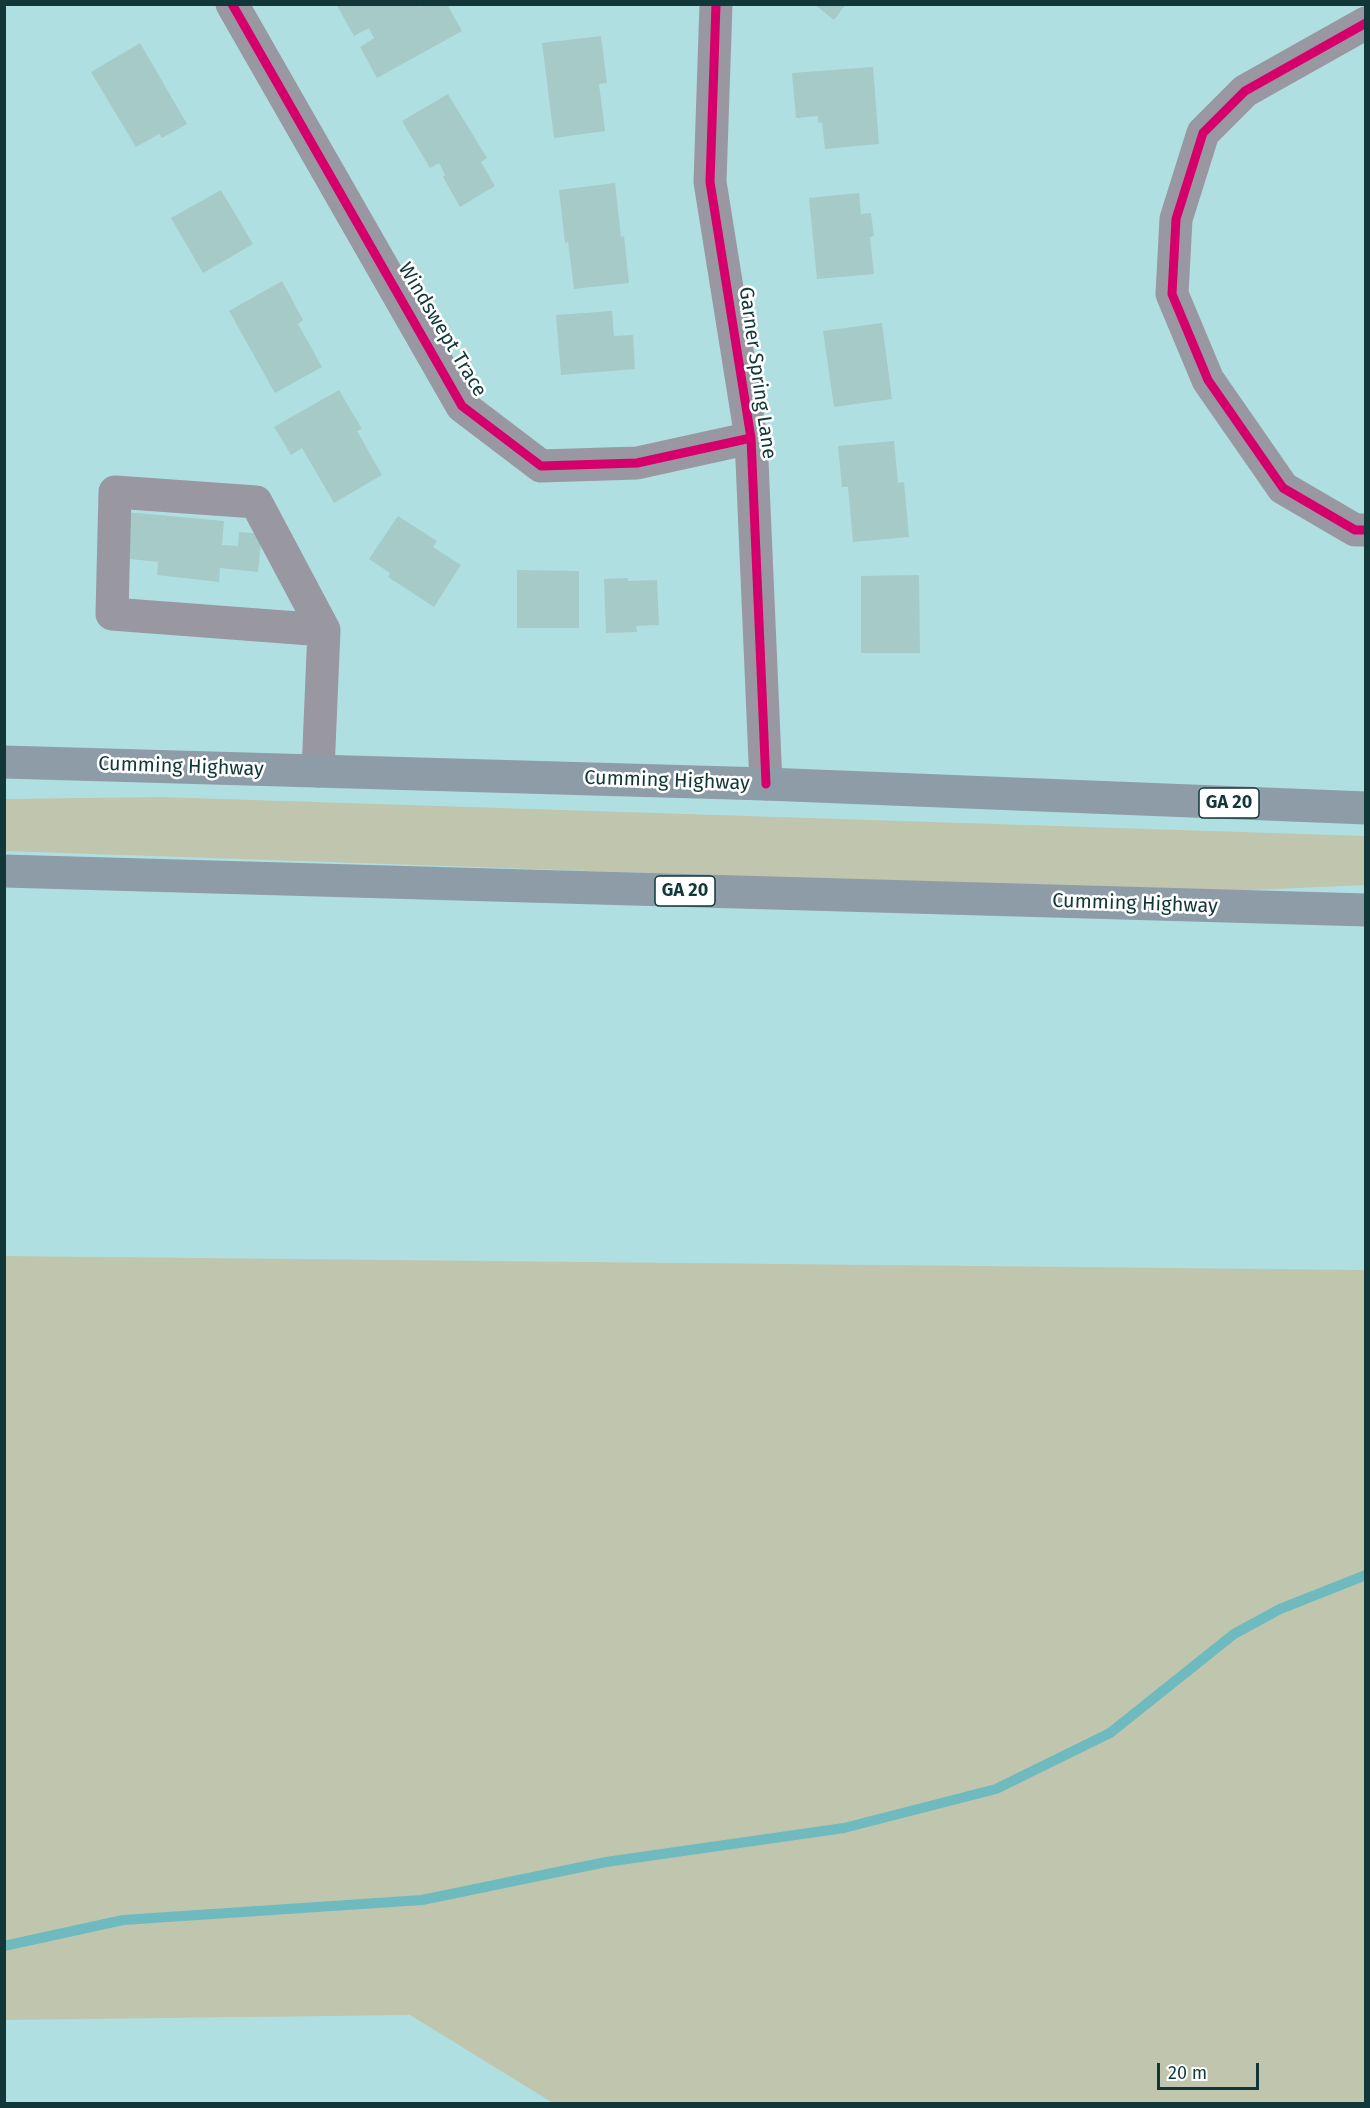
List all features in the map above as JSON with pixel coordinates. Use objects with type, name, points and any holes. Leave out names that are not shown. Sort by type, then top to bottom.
[{"type":"highway","name":"Cumming Highway","points":[[4,762],[766,784],[1365,808]]},
{"type":"highway","name":"Cumming Highway","points":[[4,872],[1365,910]]},
{"type":"street","name":"Windswept Trace","points":[[232,4],[462,406],[540,466],[637,463],[751,438]]},
{"type":"street","name":"Garner Spring Lane","points":[[716,4],[710,182],[751,438],[766,784]]},
{"type":"street","points":[[1365,23],[1245,90],[1203,133],[1176,219],[1172,294],[1208,380],[1283,488],[1355,530],[1365,530]]},
{"type":"street","points":[[318,771],[324,630],[256,502],[115,492],[112,614],[324,630]]},
{"type":"green space","points":[[161,797],[1365,836],[1366,885],[1208,892],[5,851],[5,799]]},
{"type":"green space","points":[[5,1256],[1365,1270],[1365,2103],[553,2103],[410,2015],[5,2020]]},
{"type":"building","points":[[336,4],[419,4],[420,7],[424,4],[447,4],[462,31],[377,78],[360,47],[374,38],[369,28],[354,36]]},
{"type":"building","points":[[814,4],[846,4],[834,20]]},
{"type":"building","points":[[601,36],[607,83],[599,84],[605,131],[554,138],[542,43]]},
{"type":"building","points":[[140,43],[187,124],[162,138],[159,134],[136,147],[91,72]]},
{"type":"building","points":[[873,67],[879,144],[825,149],[822,122],[818,123],[818,116],[796,118],[792,73]]},
{"type":"building","points":[[448,94],[487,158],[481,162],[495,186],[460,207],[443,177],[445,175],[439,163],[430,168],[402,121]]},
{"type":"building","points":[[615,183],[629,283],[574,289],[568,242],[565,243],[559,190]]},
{"type":"building","points":[[221,190],[253,244],[203,273],[171,218]]},
{"type":"building","points":[[859,193],[861,214],[871,213],[874,236],[870,237],[874,274],[817,279],[809,198]]},
{"type":"building","points":[[282,281],[303,320],[298,324],[322,367],[275,393],[229,311]]},
{"type":"building","points":[[612,311],[614,336],[633,335],[635,369],[561,375],[556,315]]},
{"type":"building","points":[[882,323],[892,399],[834,407],[823,331]]},
{"type":"building","points":[[339,390],[362,429],[357,431],[382,475],[334,503],[302,448],[291,455],[274,427]]},
{"type":"building","points":[[894,441],[898,483],[904,482],[909,537],[853,542],[848,487],[842,487],[838,446]]},
{"type":"building","points":[[126,512],[224,521],[222,545],[238,546],[239,532],[262,534],[258,572],[220,568],[219,582],[157,575],[158,562],[122,558]]},
{"type":"building","points":[[398,516],[437,541],[433,547],[461,565],[434,607],[388,577],[390,573],[369,559]]},
{"type":"building","points":[[517,570],[579,571],[579,628],[517,628]]},
{"type":"building","points":[[919,575],[920,653],[861,653],[861,576]]},
{"type":"building","points":[[628,578],[628,581],[657,580],[659,625],[636,626],[637,632],[606,633],[604,579]]},
{"type":"waterway","points":[[4,1946],[123,1920],[422,1900],[606,1862],[844,1828],[996,1789],[1110,1733],[1234,1634],[1280,1609],[1366,1575]]},
{"type":"cycle path","points":[[232,4],[462,406],[541,466],[637,463],[751,438]]},
{"type":"cycle path","points":[[716,4],[710,182],[751,438],[766,784]]},
{"type":"cycle path","points":[[1366,23],[1245,91],[1203,133],[1176,219],[1172,294],[1208,380],[1283,488],[1355,530],[1366,530]]}]
